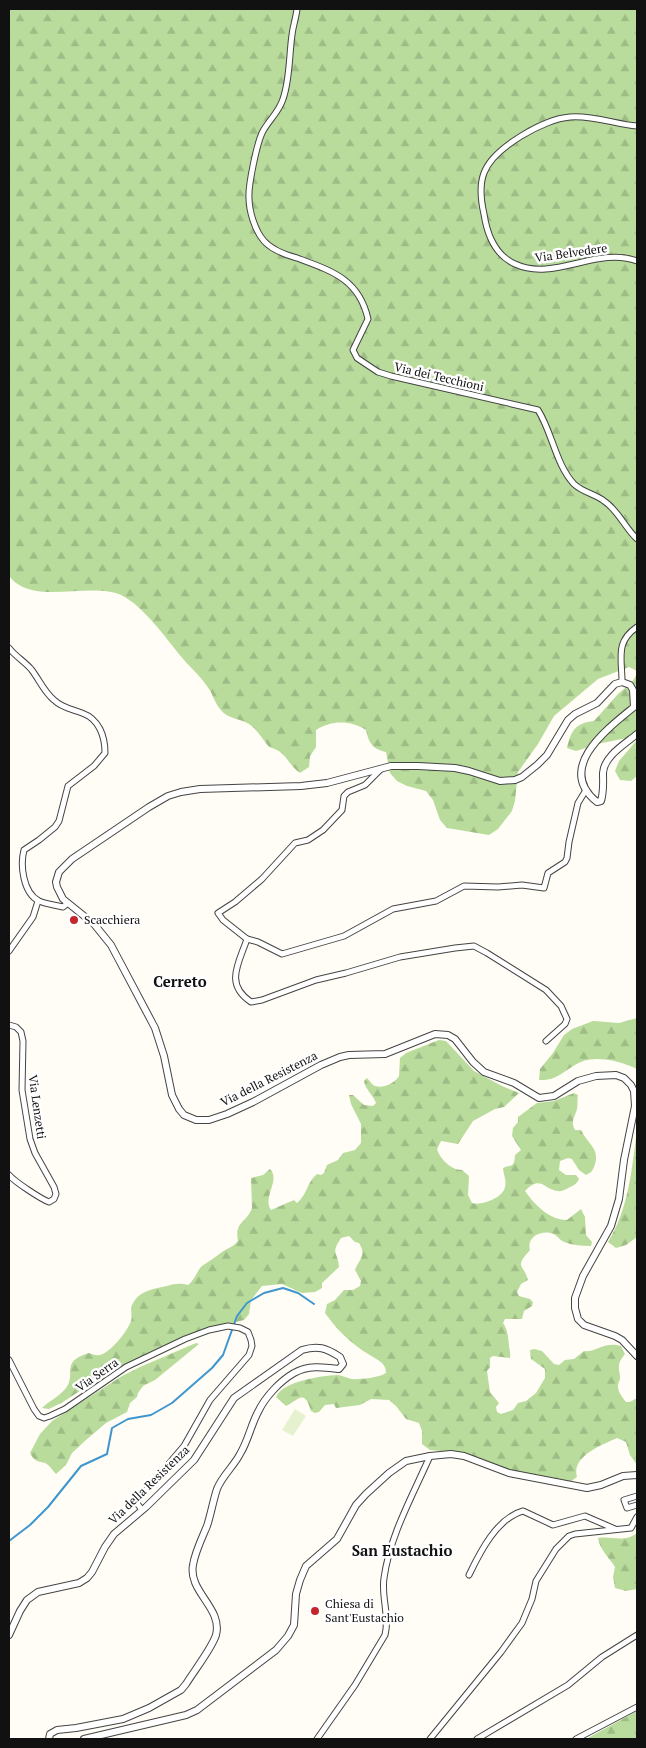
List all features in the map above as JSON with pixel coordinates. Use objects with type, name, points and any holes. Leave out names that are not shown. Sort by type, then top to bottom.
[{"type":"street","name":"Via dei Tecchioni","points":[[297,9],[284,98],[278,111],[263,132],[257,146],[248,198],[256,227],[262,239],[268,245],[288,255],[328,269],[344,279],[359,294],[366,307],[368,319],[353,350],[357,358],[368,366],[378,372],[408,382],[538,410],[544,419],[549,436],[566,472],[574,484],[605,501],[637,539]]},
{"type":"street","name":"Via Belvedere","points":[[637,126],[572,117],[551,122],[528,132],[497,152],[483,173],[481,186],[485,223],[494,246],[514,264],[525,268],[539,269],[605,257],[627,257],[637,260]]},
{"type":"street","points":[[637,627],[624,638],[621,647],[622,682],[630,685],[634,690],[634,707],[594,742],[584,762],[580,778],[586,790],[597,802],[601,801],[604,793],[603,770],[607,760],[637,734]]},
{"type":"street","points":[[9,648],[31,669],[49,696],[56,702],[95,721],[101,730],[106,749],[106,753],[102,758],[68,786],[59,821],[55,827],[40,840],[24,850],[22,862],[28,891],[38,901],[63,907],[68,903]]},
{"type":"street","name":"Via della Resistenza","points":[[622,682],[615,684],[597,703],[575,714],[568,720],[547,755],[522,777],[515,780],[500,781],[455,768],[391,766],[327,783],[301,786],[200,789],[181,792],[168,796],[72,859],[59,872],[56,882],[63,899],[94,924],[111,945],[155,1028],[164,1056],[172,1095],[179,1110],[184,1115],[196,1120],[209,1120],[227,1114],[340,1057],[384,1054],[435,1034],[448,1035],[455,1039],[473,1062],[484,1072],[514,1083],[539,1098],[554,1096],[578,1081],[596,1076],[616,1075],[624,1078],[634,1091],[635,1106],[618,1199],[611,1226],[583,1276],[575,1298],[575,1308],[578,1319],[584,1325],[622,1340],[637,1356]]},
{"type":"street","points":[[381,769],[365,785],[348,792],[344,796],[342,810],[323,830],[308,840],[295,843],[262,879],[235,902],[218,913],[223,920],[247,939],[258,942],[282,954],[344,936],[394,909],[436,901],[464,886],[498,887],[522,885],[544,888],[548,873],[565,862],[567,858],[578,803],[586,790]]},
{"type":"street","points":[[9,952],[33,917],[38,901]]},
{"type":"street","points":[[247,939],[234,974],[236,984],[243,997],[251,1002],[262,1000],[316,980],[400,957],[422,952],[474,946],[546,990],[561,1006],[567,1019],[565,1024],[546,1041]]},
{"type":"street","name":"Via Lenzetti","points":[[9,1025],[16,1027],[21,1032],[23,1041],[22,1090],[30,1139],[35,1153],[54,1187],[56,1194],[54,1199],[50,1202],[43,1199],[9,1175]]},
{"type":"street","name":"Via Serra","points":[[9,1360],[34,1409],[39,1416],[44,1418],[65,1409],[126,1367],[185,1339],[228,1326],[240,1328],[248,1332],[252,1346],[248,1354],[210,1400],[184,1446],[136,1502],[142,1510]]},
{"type":"street","name":"Via della Resistenza","points":[[9,1635],[27,1600],[38,1592],[79,1583],[87,1578],[114,1534],[194,1460],[234,1398],[302,1350],[320,1347],[340,1357],[343,1364],[338,1369],[314,1366],[304,1368],[283,1380],[258,1411],[241,1453],[218,1488],[193,1565],[192,1577],[194,1585],[216,1621],[216,1634],[213,1642],[182,1690],[149,1708],[123,1719],[57,1730],[50,1734],[49,1739]]},
{"type":"street","points":[[84,1739],[186,1715],[197,1710],[276,1650],[288,1636],[294,1625],[296,1594],[306,1566],[336,1539],[356,1505],[389,1473],[406,1461],[451,1454],[464,1456],[509,1473],[587,1488],[601,1486],[624,1476],[637,1474]]},
{"type":"street","points":[[317,1739],[355,1685],[385,1635],[387,1614],[383,1597],[383,1580],[387,1558],[392,1542],[430,1456]]},
{"type":"street","points":[[637,1496],[624,1500],[627,1508],[637,1505]]},
{"type":"street","points":[[469,1575],[482,1549],[506,1519],[516,1513],[524,1511],[553,1525],[585,1516],[618,1530]]},
{"type":"street","points":[[430,1739],[502,1652],[522,1623],[532,1599],[536,1581],[556,1549],[569,1536],[574,1534],[631,1528],[637,1517]]},
{"type":"street","points":[[477,1739],[568,1686],[602,1657],[637,1635]]},
{"type":"street","points":[[576,1739],[637,1706]]},
{"type":"green space","points":[[9,9],[637,9],[637,671],[629,667],[598,679],[554,716],[538,744],[518,772],[512,811],[498,829],[489,835],[447,828],[440,820],[433,800],[426,791],[397,781],[390,773],[386,752],[375,747],[370,742],[366,730],[354,724],[334,723],[316,730],[316,747],[310,756],[309,767],[300,773],[280,752],[269,747],[252,726],[223,712],[203,681],[155,624],[130,600],[121,595],[108,591],[93,590],[47,592],[32,590],[19,585],[9,576]]},
{"type":"green space","points":[[637,674],[637,736],[602,743],[576,751],[567,748],[570,737],[575,729],[582,724],[594,721],[618,694],[632,682]]},
{"type":"green space","points":[[637,740],[637,776],[631,781],[620,780],[615,771],[619,761]]},
{"type":"green space","points":[[637,1018],[637,1069],[617,1062],[594,1059],[581,1062],[552,1079],[539,1080],[540,1069],[564,1035],[572,1029],[593,1021],[619,1023]]},
{"type":"green space","points":[[439,1040],[446,1041],[474,1071],[519,1093],[504,1107],[495,1109],[473,1121],[458,1144],[441,1141],[437,1149],[446,1163],[458,1170],[462,1170],[469,1176],[468,1195],[472,1203],[476,1204],[491,1200],[503,1191],[506,1182],[503,1168],[512,1165],[515,1155],[521,1150],[512,1136],[513,1128],[518,1122],[518,1117],[537,1103],[554,1101],[574,1093],[578,1095],[577,1109],[573,1122],[574,1127],[575,1130],[581,1130],[596,1156],[593,1169],[586,1175],[579,1170],[572,1159],[568,1158],[560,1161],[559,1170],[566,1175],[576,1175],[579,1179],[575,1185],[560,1191],[553,1190],[539,1183],[530,1186],[525,1191],[548,1215],[560,1219],[567,1220],[581,1209],[585,1217],[586,1235],[592,1242],[591,1246],[574,1245],[564,1242],[554,1234],[545,1232],[533,1237],[529,1245],[530,1250],[521,1263],[528,1280],[521,1284],[517,1292],[519,1296],[530,1299],[533,1302],[532,1306],[524,1311],[522,1319],[505,1319],[503,1323],[507,1334],[510,1358],[493,1356],[490,1358],[490,1367],[487,1371],[490,1392],[499,1403],[496,1407],[497,1412],[501,1414],[513,1410],[518,1403],[526,1401],[536,1393],[545,1378],[545,1369],[531,1359],[530,1350],[542,1351],[554,1364],[559,1365],[565,1360],[574,1359],[584,1351],[610,1345],[621,1346],[625,1354],[619,1364],[620,1379],[618,1389],[626,1402],[637,1398],[637,1465],[630,1455],[626,1442],[617,1438],[596,1448],[583,1457],[576,1470],[577,1477],[570,1482],[504,1469],[464,1453],[430,1450],[422,1444],[422,1431],[419,1423],[406,1419],[389,1400],[371,1399],[360,1405],[336,1408],[334,1404],[325,1405],[319,1412],[315,1413],[311,1411],[306,1400],[303,1398],[286,1406],[276,1397],[286,1387],[303,1380],[339,1375],[360,1379],[386,1373],[385,1367],[381,1362],[348,1340],[325,1313],[327,1304],[335,1300],[344,1290],[353,1290],[360,1286],[361,1281],[355,1270],[362,1257],[362,1251],[359,1243],[349,1236],[341,1238],[335,1250],[339,1267],[322,1283],[322,1288],[315,1292],[302,1293],[282,1284],[262,1286],[251,1300],[249,1314],[244,1320],[195,1333],[167,1344],[129,1362],[63,1402],[49,1409],[42,1408],[66,1388],[69,1383],[71,1364],[74,1360],[89,1353],[100,1355],[109,1350],[118,1341],[129,1325],[132,1305],[142,1293],[172,1285],[188,1285],[202,1266],[238,1241],[239,1226],[252,1208],[251,1178],[263,1175],[270,1169],[273,1173],[274,1178],[269,1200],[271,1210],[294,1200],[297,1203],[317,1174],[321,1175],[324,1173],[327,1165],[338,1160],[343,1153],[355,1150],[361,1143],[361,1124],[351,1104],[349,1095],[353,1095],[364,1105],[373,1106],[376,1103],[364,1081],[367,1078],[373,1085],[380,1087],[391,1083],[399,1076],[400,1058],[406,1053]]},
{"type":"green space","points":[[637,1129],[637,1237],[626,1245],[616,1248],[608,1242],[625,1202]]},
{"type":"green space","points":[[196,1343],[199,1344],[155,1380],[143,1386],[137,1397],[130,1403],[127,1412],[106,1423],[86,1440],[72,1453],[66,1465],[56,1474],[47,1464],[36,1460],[32,1456],[30,1453],[40,1434],[52,1421],[122,1376]]},
{"type":"green space","points":[[295,1409],[306,1416],[293,1436],[282,1430]]},
{"type":"green space","points":[[637,1533],[637,1589],[626,1591],[615,1588],[613,1577],[615,1567],[602,1550],[598,1538],[628,1538]]},
{"type":"green space","points":[[637,1711],[637,1739],[586,1739]]},
{"type":"waterway","points":[[9,1541],[30,1525],[48,1507],[81,1466],[107,1454],[112,1428],[128,1419],[151,1415],[172,1403],[212,1368],[223,1355],[237,1316],[247,1303],[264,1293],[283,1288],[298,1293],[314,1304]]},
{"type":"place","name":"Scacchiera","points":[[74,920]]},
{"type":"place","name":"Chiesa di Sant'Eustachio","points":[[315,1611]]},
{"type":"district","name":"Cerreto","points":[[180,982]]},
{"type":"district","name":"San Eustachio","points":[[402,1551]]}]
